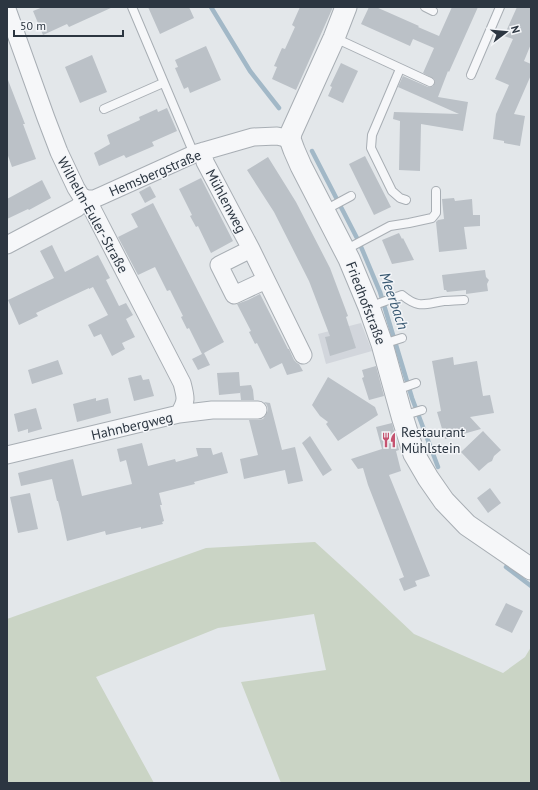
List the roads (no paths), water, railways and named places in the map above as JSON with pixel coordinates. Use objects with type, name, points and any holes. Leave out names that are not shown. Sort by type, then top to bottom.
[{"type":"street","points":[[290,139],[295,124],[334,38],[346,7]]},
{"type":"street","name":"Wilhelm-Euler-Straße","points":[[7,9],[12,38],[59,152],[80,196],[87,199],[182,383],[186,396],[185,405],[179,414]]},
{"type":"street","name":"Hemsbergstraße","points":[[7,245],[77,208],[87,199],[94,199],[198,153],[253,136],[278,136],[290,139]]},
{"type":"street","name":"Friedhofstraße","points":[[290,139],[301,166],[332,206],[349,248],[349,259],[391,341],[399,389],[414,454],[444,501],[467,525],[531,569]]},
{"type":"street","name":"Mühlenweg","points":[[198,153],[205,162],[251,249],[303,354]]},
{"type":"street","name":"Mühlenweg","points":[[251,249],[219,266],[234,295],[266,280]]},
{"type":"street","name":"Hahnbergweg","points":[[7,455],[179,414],[212,410],[258,410]]},
{"type":"lane","points":[[132,7],[163,83],[198,153]]},
{"type":"lane","points":[[425,7],[433,11]]},
{"type":"lane","points":[[471,75],[500,7]]},
{"type":"lane","points":[[334,38],[430,82]]},
{"type":"lane","points":[[400,69],[372,135],[371,148],[392,191],[400,198],[406,200]]},
{"type":"lane","points":[[104,109],[163,83]]},
{"type":"lane","points":[[349,248],[390,226],[432,218],[436,213],[436,191]]},
{"type":"lane","points":[[332,206],[351,196]]},
{"type":"lane","points":[[373,305],[402,295],[409,301],[425,305],[464,300]]},
{"type":"lane","points":[[399,389],[416,384]]},
{"type":"lane","points":[[406,415],[422,410]]},
{"type":"waterway","name":"Meerbach","points":[[211,7],[250,71],[279,108]]},
{"type":"waterway","name":"Meerbach","points":[[312,151],[359,242],[380,292],[412,398],[438,467]]},
{"type":"waterway","name":"Meerbach","points":[[506,567],[531,586]]},
{"type":"place","name":"Restaurant Mühlstein","points":[[389,440]]}]
